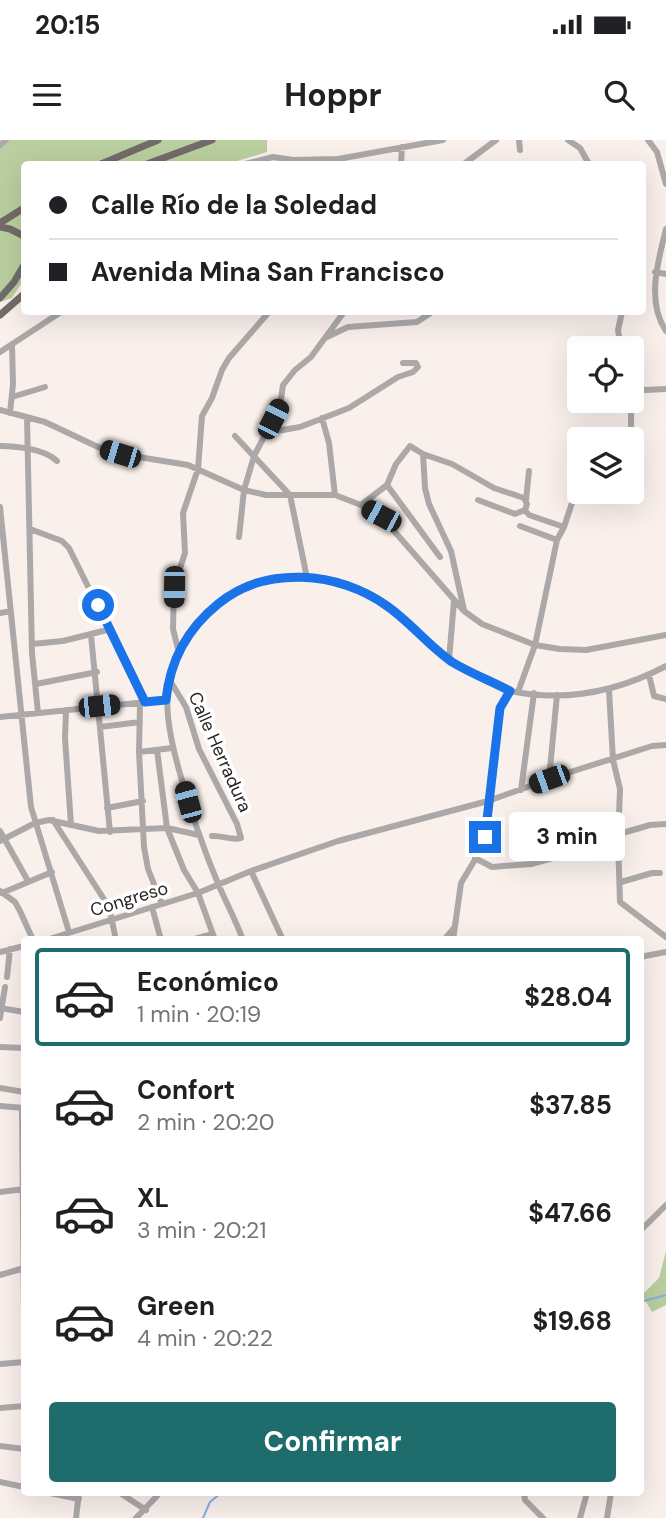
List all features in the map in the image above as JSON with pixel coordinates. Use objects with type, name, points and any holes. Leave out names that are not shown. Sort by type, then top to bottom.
[{"type":"main road","points":[[108,161],[158,140]]},
{"type":"main road","points":[[155,161],[212,140]]},
{"type":"main road","points":[[0,225],[21,210]]},
{"type":"main road","points":[[0,225],[21,234]]},
{"type":"main road","points":[[0,298],[21,270]]},
{"type":"main road","points":[[0,315],[21,297]]},
{"type":"street","points":[[0,145],[6,140]]},
{"type":"street","points":[[342,161],[443,140]]},
{"type":"street","points":[[467,161],[485,143],[496,140]]},
{"type":"street","points":[[519,140],[520,150]]},
{"type":"street","points":[[568,140],[580,148],[587,161]]},
{"type":"street","points":[[648,140],[657,152],[666,184]]},
{"type":"street","points":[[401,161],[402,147]]},
{"type":"street","points":[[257,161],[273,157],[284,161]]},
{"type":"street","points":[[666,229],[655,272],[658,319],[666,331]]},
{"type":"street","points":[[655,272],[666,274]]},
{"type":"street","points":[[0,352],[56,315]]},
{"type":"street","points":[[178,649],[173,629],[174,587],[185,553],[183,513],[198,469],[202,416],[229,358],[266,315]]},
{"type":"street","points":[[239,537],[244,490],[254,456],[280,405],[283,384],[311,357],[342,315]]},
{"type":"street","points":[[323,340],[341,328],[417,322],[428,315]]},
{"type":"street","points":[[619,336],[621,315]]},
{"type":"street","points":[[10,412],[12,344]]},
{"type":"street","points":[[265,433],[300,427],[349,408],[418,367],[416,363],[403,363]]},
{"type":"street","points":[[12,397],[44,387]]},
{"type":"street","points":[[644,390],[666,389]]},
{"type":"street","points":[[0,410],[45,422],[98,447],[128,456],[173,461],[198,469],[244,490],[266,495],[335,495],[361,505],[381,516],[464,611],[482,624],[535,645],[586,650],[666,635]]},
{"type":"street","points":[[27,417],[32,644],[38,713]]},
{"type":"street","points":[[322,418],[329,443],[335,495]]},
{"type":"street","points":[[235,436],[290,495],[307,578]]},
{"type":"street","points":[[0,446],[28,449],[57,461]]},
{"type":"street","points":[[361,505],[387,485],[406,448],[410,446],[423,454],[452,464],[494,488],[526,500]]},
{"type":"street","points":[[423,454],[429,504],[451,551],[464,611]]},
{"type":"street","points":[[529,471],[525,510],[529,515],[564,527]]},
{"type":"street","points":[[387,485],[440,557]]},
{"type":"street","points":[[478,500],[515,514],[525,510]]},
{"type":"street","points":[[518,692],[535,645],[557,540],[572,504]]},
{"type":"street","points":[[0,507],[3,565],[8,579],[29,792],[35,823],[69,932]]},
{"type":"street","points":[[520,526],[557,540]]},
{"type":"street","points":[[30,529],[62,541],[69,548],[111,629],[143,702],[139,752],[144,847],[148,869],[162,904]]},
{"type":"street","points":[[241,936],[199,835],[172,748],[166,700],[178,649],[206,614],[232,594],[246,586],[267,581],[307,578],[359,589],[390,607],[449,660],[510,691],[568,696],[608,690],[666,666]]},
{"type":"street","points":[[0,581],[8,579]]},
{"type":"street","points":[[449,660],[454,601]]},
{"type":"street","points":[[0,613],[11,611]]},
{"type":"street","points":[[32,644],[91,635],[111,629]]},
{"type":"street","points":[[91,635],[97,672],[110,832]]},
{"type":"street","points":[[36,684],[97,672]]},
{"type":"street","points":[[649,675],[654,696],[666,699]]},
{"type":"street","name":"Calle Herradura","points":[[169,679],[186,707],[199,750],[237,824],[241,838],[212,836]]},
{"type":"street","points":[[608,690],[613,760],[620,789],[620,902],[666,937]]},
{"type":"street","points":[[454,936],[461,883],[482,848],[500,708],[510,691]]},
{"type":"street","points":[[522,790],[534,693]]},
{"type":"street","points":[[549,779],[557,695]]},
{"type":"street","points":[[0,717],[166,700]]},
{"type":"street","points":[[66,710],[65,738],[71,825]]},
{"type":"street","points":[[100,727],[140,722]]},
{"type":"street","name":"Congreso","points":[[60,936],[219,886],[251,871],[338,841],[488,802],[549,779],[666,745]]},
{"type":"street","points":[[139,752],[172,748]]},
{"type":"street","points":[[158,750],[167,828],[184,870],[198,893],[214,936]]},
{"type":"street","points":[[107,808],[142,801]]},
{"type":"street","points":[[2,840],[35,823],[53,820],[110,832],[167,828],[199,835]]},
{"type":"street","points":[[53,820],[109,907],[115,936]]},
{"type":"street","points":[[475,858],[492,867],[531,864],[558,858],[650,825],[666,824]]},
{"type":"street","points":[[0,831],[2,840],[28,881]]},
{"type":"street","points":[[251,871],[281,936]]},
{"type":"street","points":[[1,893],[52,872]]},
{"type":"street","points":[[621,883],[660,873]]},
{"type":"street","points":[[1,893],[15,902],[31,936]]},
{"type":"street","points":[[152,907],[160,936]]},
{"type":"street","points":[[447,936],[455,926]]},
{"type":"street","points":[[0,952],[21,947]]},
{"type":"street","points":[[7,978],[10,949]]},
{"type":"street","points":[[644,956],[666,952]]},
{"type":"street","points":[[0,1018],[5,987]]},
{"type":"street","points":[[1,1008],[21,1012]]},
{"type":"street","points":[[0,1047],[21,1048]]},
{"type":"street","points":[[0,1088],[21,1092]]},
{"type":"street","points":[[0,1106],[21,1108]]},
{"type":"street","points":[[0,1192],[21,1189]]},
{"type":"street","points":[[644,1227],[666,1205]]},
{"type":"street","points":[[0,1275],[21,1269]]},
{"type":"street","points":[[0,1364],[21,1362]]},
{"type":"street","points":[[0,1408],[21,1406]]},
{"type":"street","points":[[0,1446],[21,1450]]},
{"type":"street","points":[[0,1482],[21,1486]]},
{"type":"street","points":[[76,1518],[79,1496]]},
{"type":"street","points":[[124,1496],[145,1510]]},
{"type":"street","points":[[136,1518],[157,1496]]},
{"type":"street","points":[[524,1496],[543,1518]]},
{"type":"street","points":[[580,1518],[586,1496]]},
{"type":"street","points":[[607,1518],[611,1496]]},
{"type":"green space","points":[[4,140],[267,140],[267,152],[237,161],[21,161],[21,284],[12,298],[0,302],[0,143]]},
{"type":"green space","points":[[666,1251],[666,1305],[652,1312],[644,1293],[659,1278]]},
{"type":"waterway","points":[[644,1301],[666,1295]]},
{"type":"waterway","points":[[203,1518],[210,1502],[217,1496]]},
{"type":"route","points":[[98,605],[145,702],[166,700],[178,649],[192,629],[220,602],[246,586],[267,581],[307,578],[340,583],[359,589],[381,601],[449,660],[510,691],[500,708],[485,837]]}]
